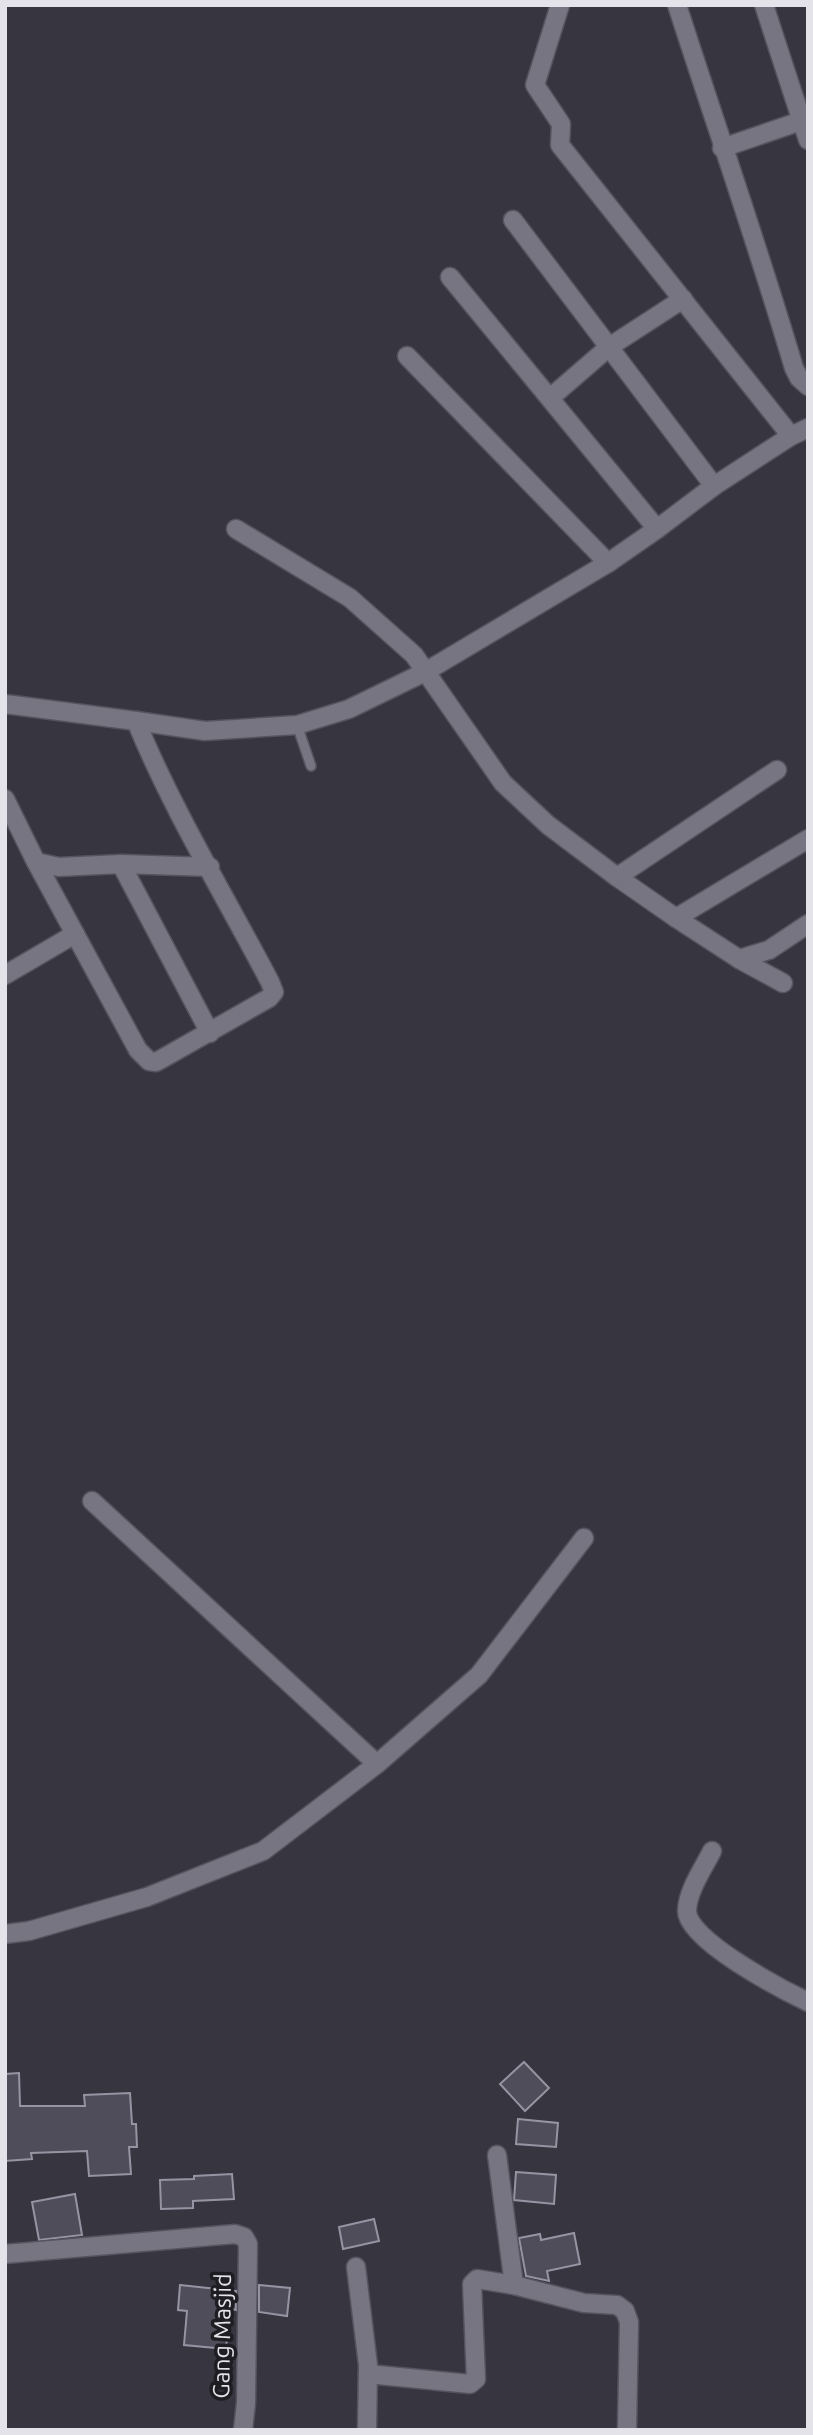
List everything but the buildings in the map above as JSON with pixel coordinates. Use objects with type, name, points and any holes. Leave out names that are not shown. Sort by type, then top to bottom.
[{"type":"street","points":[[560,5],[535,85],[561,124],[560,145],[791,436]]},
{"type":"street","points":[[677,5],[722,148],[770,286],[794,368],[799,378],[808,386]]},
{"type":"street","points":[[764,5],[808,140]]},
{"type":"street","points":[[722,148],[801,121]]},
{"type":"street","points":[[513,220],[714,486]]},
{"type":"street","points":[[450,277],[657,529]]},
{"type":"street","points":[[550,398],[609,347],[683,299]]},
{"type":"street","points":[[407,356],[608,563]]},
{"type":"street","points":[[5,704],[205,731],[297,725],[349,709],[425,672],[608,563],[714,486],[791,436],[808,428]]},
{"type":"street","points":[[236,529],[350,598],[414,655],[503,783],[548,825],[676,918],[739,959],[783,983]]},
{"type":"street","points":[[5,799],[36,862],[138,1050],[149,1061],[156,1062],[269,998],[274,992],[171,798],[136,720]]},
{"type":"street","points":[[617,877],[777,770]]},
{"type":"street","points":[[676,918],[808,839]]},
{"type":"street","points":[[36,862],[59,867],[121,864],[210,867]]},
{"type":"street","points":[[121,864],[210,1033]]},
{"type":"street","points":[[739,959],[769,950],[808,924]]},
{"type":"street","points":[[5,975],[75,934]]},
{"type":"street","points":[[92,1501],[377,1764]]},
{"type":"street","points":[[5,1934],[29,1931],[147,1897],[263,1851],[377,1764],[479,1675],[584,1538]]},
{"type":"street","points":[[712,1851],[694,1887],[686,1912],[690,1923],[697,1933],[743,1966],[808,2001]]},
{"type":"street","points":[[498,2155],[514,2285]]},
{"type":"street","name":"Gang Masjid","points":[[5,2254],[235,2234],[244,2238],[248,2244],[246,2403],[243,2430]]},
{"type":"street","points":[[356,2267],[368,2374],[367,2430]]},
{"type":"street","points":[[368,2374],[474,2382],[472,2284],[477,2279],[514,2285],[584,2303],[617,2305],[625,2311],[629,2322],[627,2430]]},
{"type":"lane","points":[[297,725],[311,766]]}]
